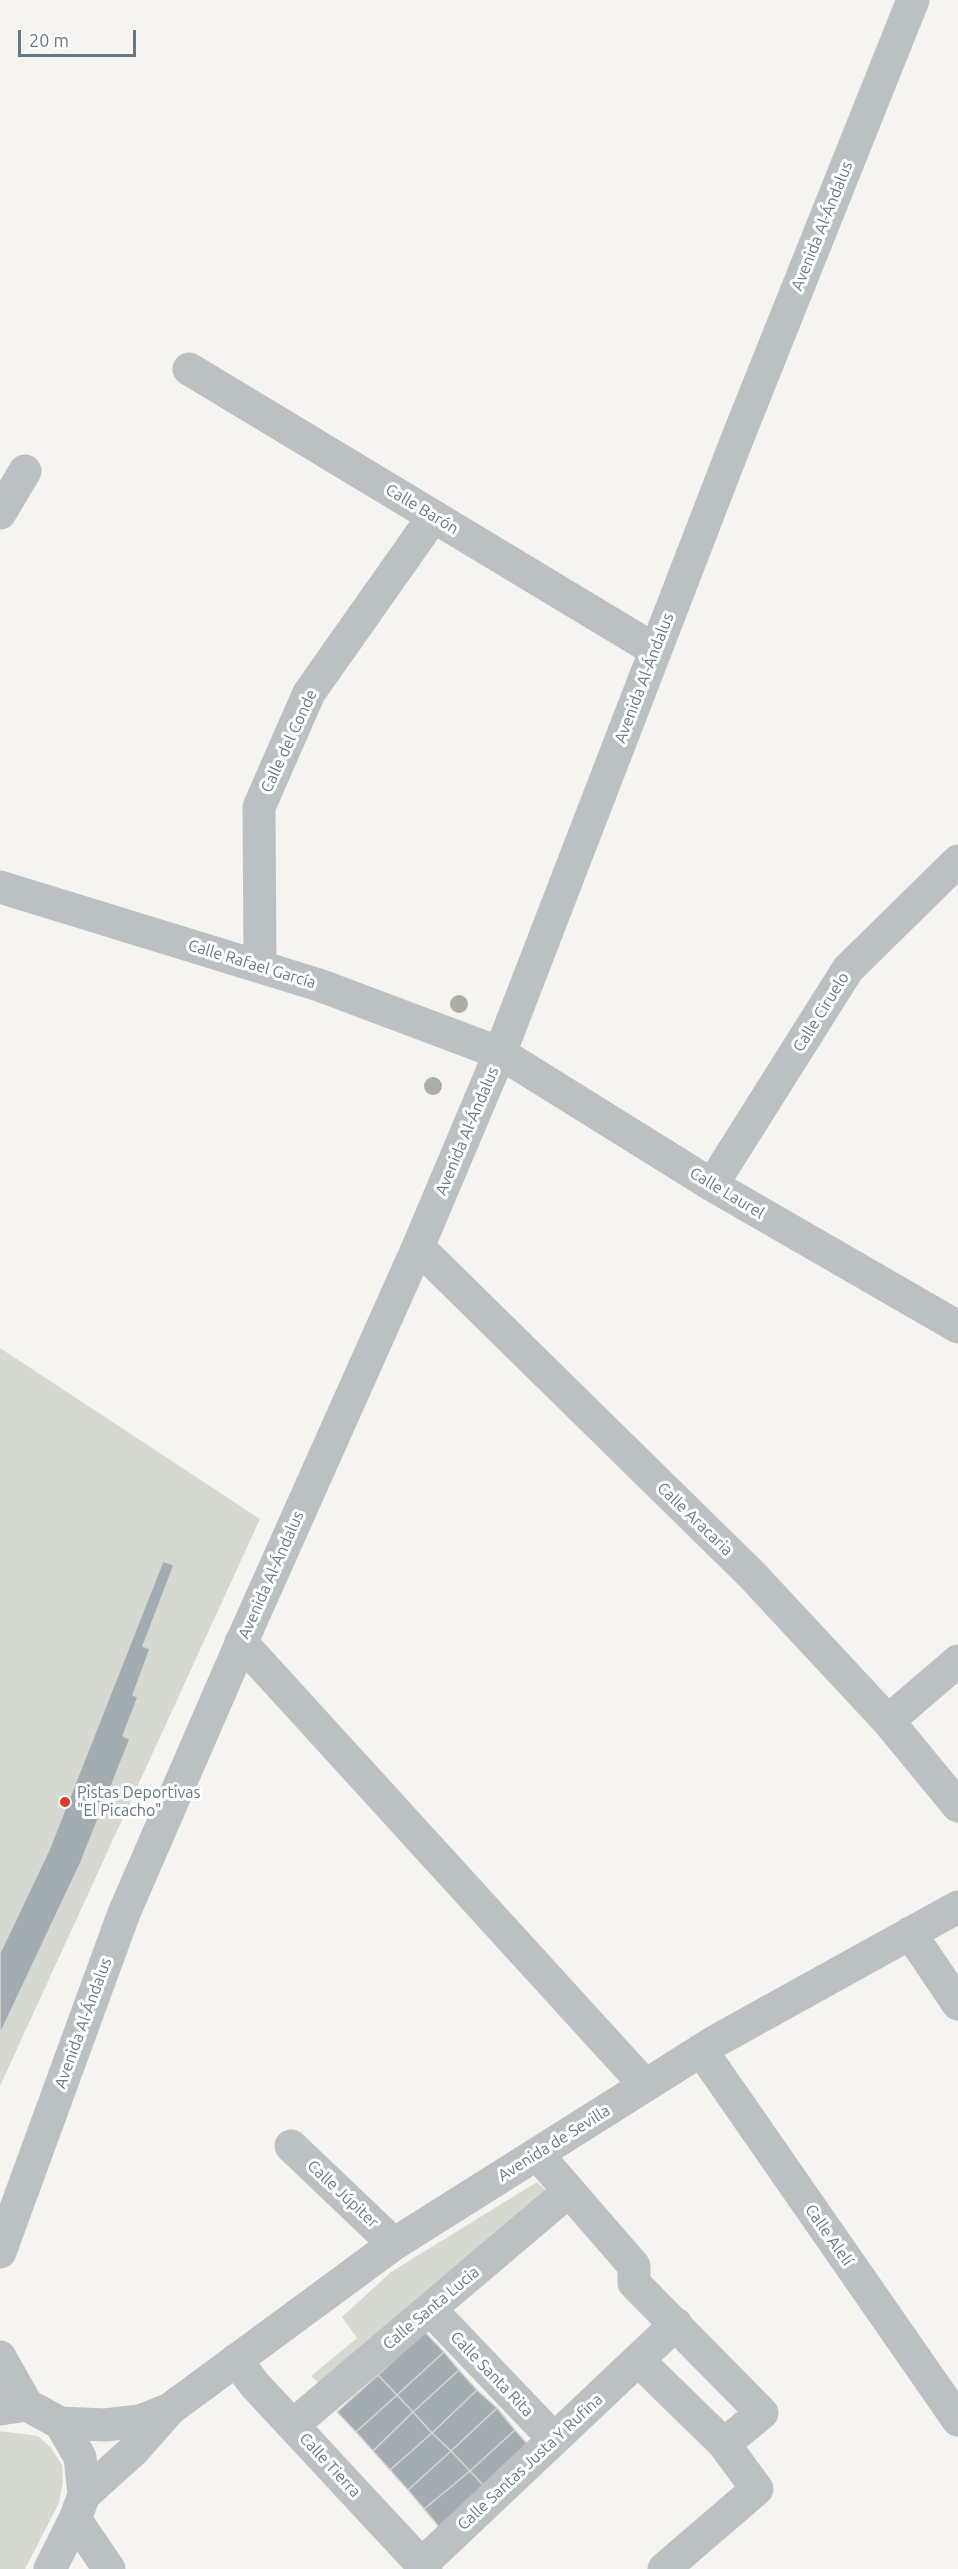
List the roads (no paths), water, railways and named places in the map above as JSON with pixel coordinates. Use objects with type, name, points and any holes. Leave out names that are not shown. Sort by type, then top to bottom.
[{"type":"street","name":"Avenida Al-Ándalus","points":[[0,2252],[124,1912],[241,1642],[418,1247],[500,1053],[655,650],[913,0]]},
{"type":"street","name":"Calle Barón","points":[[189,369],[655,650]]},
{"type":"street","points":[[0,513],[25,471]]},
{"type":"street","name":"Calle del Conde","points":[[260,967],[259,807],[309,693],[433,517]]},
{"type":"street","name":"Calle Ciruelo","points":[[712,1185],[848,969],[958,861]]},
{"type":"street","name":"Calle Rafael García","points":[[0,887],[319,985],[500,1053]]},
{"type":"street","name":"Calle Laurel","points":[[500,1053],[712,1185],[958,1327]]},
{"type":"street","name":"Calle Aracaria","points":[[418,1247],[752,1575],[888,1721],[958,1806]]},
{"type":"street","points":[[241,1642],[645,2085]]},
{"type":"street","points":[[888,1721],[958,1661]]},
{"type":"street","name":"Avenida de Sevilla","points":[[80,2507],[134,2451],[170,2409],[394,2244],[700,2050],[958,1907]]},
{"type":"street","points":[[909,1933],[958,2004]]},
{"type":"street","name":"Calle Alelí","points":[[700,2050],[958,2420]]},
{"type":"street","name":"Calle Júpiter","points":[[291,2146],[394,2244]]},
{"type":"street","points":[[537,2154],[634,2266],[634,2283],[762,2413],[724,2444]]},
{"type":"street","name":"Calle Santa Lucia","points":[[293,2425],[569,2191]]},
{"type":"street","name":"Calle Santa Rita","points":[[430,2309],[555,2439]]},
{"type":"street","name":"Calle Santas Justa Y Rufina","points":[[424,2566],[676,2324]]},
{"type":"street","points":[[0,2356],[13,2407],[60,2423],[80,2457],[80,2507],[109,2569]]},
{"type":"street","name":"Calle Tierra","points":[[236,2360],[255,2385],[424,2566]]},
{"type":"street","points":[[638,2360],[724,2444],[757,2489],[664,2569]]},
{"type":"street","name":"Avenida de Sevilla","points":[[60,2423],[105,2425],[140,2421],[170,2409]]},
{"type":"street","points":[[50,2569],[80,2507]]},
{"type":"place","name":"Pistas Deportivas \"El Picacho\"","points":[[65,1802]]}]
